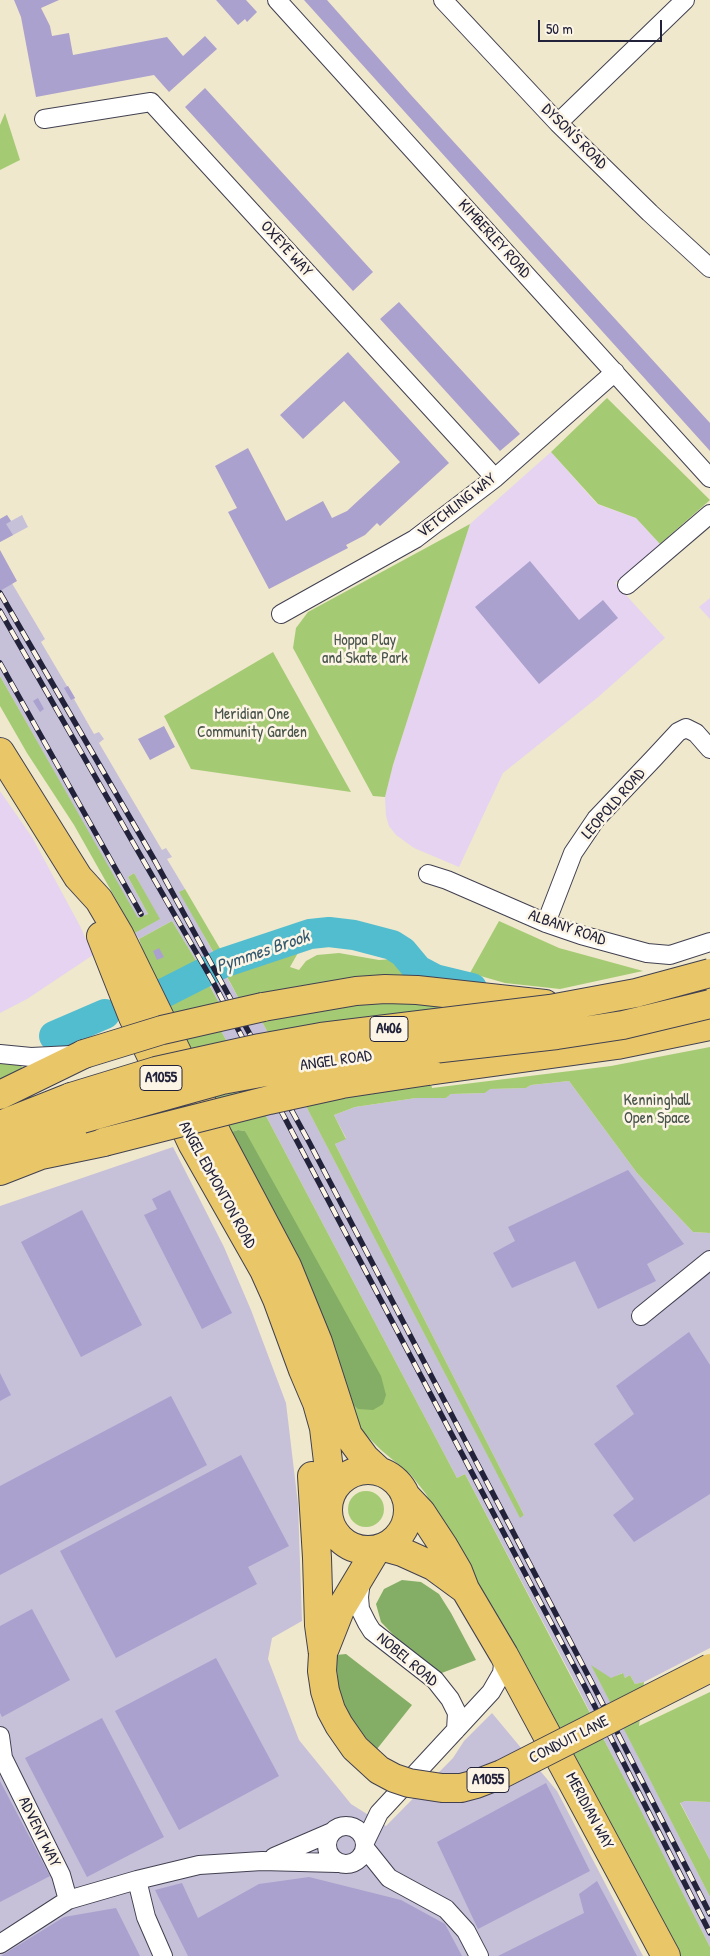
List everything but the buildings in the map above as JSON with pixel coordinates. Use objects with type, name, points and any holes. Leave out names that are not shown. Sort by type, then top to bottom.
[{"type":"main road","name":"ANGEL EDMONTON ROAD","points":[[0,752],[78,877],[99,900],[119,934],[218,1136],[287,1266],[318,1342],[348,1435],[365,1458],[379,1471]]},
{"type":"main road","name":"ANGEL EDMONTON ROAD","points":[[78,877],[133,1017],[192,1144],[264,1270],[287,1324],[317,1403],[324,1428],[329,1470],[329,1513]]},
{"type":"main road","name":"ANGEL ROAD","points":[[0,1152],[76,1108],[156,1071],[260,1048],[321,1037],[550,1009],[636,993],[710,973]]},
{"type":"main road","points":[[0,1095],[68,1058],[172,1028],[263,1007],[356,991],[385,989],[417,990],[577,1007],[630,1004],[710,988]]},
{"type":"main road","name":"ANGEL ROAD","points":[[0,1125],[76,1108],[327,1061],[595,1029],[663,1016],[710,1004]]},
{"type":"main road","points":[[0,1171],[41,1155],[104,1142],[268,1100],[342,1084],[617,1045],[710,1026]]},
{"type":"main road","name":"A1055","points":[[303,1370],[317,1558],[319,1625]]},
{"type":"main road","points":[[364,1470],[379,1471],[389,1476],[398,1484],[405,1495],[408,1507],[407,1520],[398,1536],[375,1554],[349,1546],[337,1537],[329,1513],[334,1489],[341,1480],[352,1473],[364,1470]]},
{"type":"main road","name":"MERIDIAN WAY","points":[[405,1495],[421,1512],[458,1571],[465,1588],[504,1655],[666,1956]]},
{"type":"main road","name":"CONDUIT LANE","points":[[329,1513],[335,1561],[332,1585],[319,1625],[325,1691],[331,1710],[355,1748],[380,1770],[394,1778],[409,1783],[442,1788],[476,1784],[502,1774],[710,1668]]},
{"type":"main road","name":"MERIDIAN WAY","points":[[375,1554],[402,1552],[434,1566],[465,1588]]},
{"type":"main road","name":"CONDUIT LANE","points":[[323,1654],[340,1610],[375,1554]]},
{"type":"street","name":"KIMBERLEY ROAD","points":[[277,0],[710,478]]},
{"type":"street","name":"DYSON'S ROAD","points":[[443,0],[558,123],[650,213],[710,268]]},
{"type":"street","points":[[558,123],[685,0]]},
{"type":"street","name":"OXEYE WAY","points":[[44,119],[151,102],[495,478]]},
{"type":"street","name":"VETCHLING WAY","points":[[281,614],[415,539],[495,478],[615,372]]},
{"type":"street","points":[[627,585],[710,514]]},
{"type":"street","name":"LEOPOLD ROAD","points":[[546,923],[573,854],[602,812],[678,732],[686,728],[696,733],[710,749]]},
{"type":"street","name":"ALBANY ROAD","points":[[428,874],[447,880],[546,923],[647,953],[663,955],[678,953],[710,942]]},
{"type":"street","points":[[0,1054],[68,1058]]},
{"type":"street","points":[[641,1316],[710,1260]]},
{"type":"street","name":"NOBEL ROAD","points":[[375,1554],[359,1597],[360,1609],[372,1631],[435,1680],[450,1699],[457,1713],[456,1730]]},
{"type":"street","points":[[0,1944],[68,1900],[137,1880],[199,1865],[262,1861],[351,1864],[359,1860],[379,1813],[491,1692],[502,1673],[504,1655]]},
{"type":"street","name":"ADVENT WAY","points":[[0,1736],[3,1758],[61,1876],[68,1900]]},
{"type":"street","points":[[338,1863],[328,1851],[328,1838],[336,1830],[379,1813]]},
{"type":"street","points":[[262,1861],[288,1852],[346,1826],[359,1831],[365,1845],[389,1878],[446,1910],[466,1931],[479,1956]]},
{"type":"street","points":[[137,1880],[146,1917],[164,1956]]},
{"type":"shaded area","points":[[551,452],[597,504],[636,518],[660,544],[615,583],[665,638],[597,698],[503,773],[459,867],[414,848],[396,835],[389,826],[386,816],[385,797],[393,765],[470,524]]},
{"type":"shaded area","points":[[7,515],[11,521],[22,515],[28,527],[0,542],[0,519]]},
{"type":"shaded area","points":[[0,563],[45,639],[41,642],[75,698],[94,734],[99,732],[104,739],[99,743],[162,850],[166,848],[172,857],[167,859],[185,889],[180,892],[245,1010],[254,1006],[520,1517],[524,1515],[335,1144],[346,1138],[334,1115],[355,1107],[416,1098],[446,1098],[451,1094],[485,1093],[489,1089],[526,1088],[531,1085],[569,1081],[637,1173],[693,1232],[710,1233],[710,1648],[644,1682],[635,1684],[630,1675],[625,1678],[622,1673],[611,1679],[592,1666],[710,1897],[710,1947],[571,1675],[465,1474],[457,1478],[218,1025],[228,1019],[198,964],[172,921],[139,939],[135,933],[159,919],[134,873],[128,877],[148,914],[138,919],[0,676]]},
{"type":"shaded area","points":[[710,598],[710,619],[699,607]]},
{"type":"shaded area","points":[[0,791],[32,837],[80,926],[93,955],[27,999],[0,1013]]},
{"type":"shaded area","points":[[173,1147],[224,1247],[251,1310],[286,1403],[298,1504],[302,1621],[272,1638],[268,1659],[299,1740],[351,1804],[386,1826],[453,1758],[464,1741],[492,1713],[557,1791],[643,1956],[0,1956],[0,1206]]},
{"type":"shaded area","points":[[680,1802],[710,1802],[710,1860]]},
{"type":"green space","points":[[5,113],[20,160],[0,170],[0,125]]},
{"type":"green space","points":[[607,398],[710,500],[660,544],[636,518],[598,504],[551,452]]},
{"type":"green space","name":"Hoppa Play and Skate Park","points":[[470,524],[393,765],[385,797],[373,796],[293,648],[296,628],[308,612]]},
{"type":"green space","name":"Meridian One Community Garden","points":[[273,652],[351,792],[191,769],[164,716]]},
{"type":"green space","points":[[0,676],[138,918],[148,914],[128,877],[134,873],[160,919],[135,933],[74,825],[27,753],[0,706]]},
{"type":"green space","points":[[185,889],[222,952],[215,955],[179,892]]},
{"type":"green space","points":[[172,921],[198,964],[156,987],[139,939]]},
{"type":"green space","points":[[499,921],[559,948],[643,971],[560,989],[505,983],[470,973]]},
{"type":"green space","name":"Kenninghall Open Space","points":[[309,945],[299,951],[290,967],[299,970],[306,961],[317,955],[339,953],[379,960],[393,959],[423,988],[453,1003],[427,1061],[432,1088],[611,1066],[710,1047],[710,1233],[693,1232],[637,1173],[569,1081],[531,1085],[526,1088],[490,1089],[485,1093],[451,1094],[446,1098],[416,1098],[355,1107],[334,1115],[346,1139],[335,1144],[524,1515],[520,1518],[254,1006],[245,1010],[225,973]]},
{"type":"green space","points":[[208,983],[228,1019],[218,1025],[457,1478],[465,1474],[636,1801],[710,1947],[710,1956],[676,1956],[426,1494],[411,1475],[381,1450],[360,1429],[245,1131],[238,1130],[228,1133],[163,1007]]},
{"type":"green space","points":[[0,1063],[21,1065],[23,1070],[0,1081]]},
{"type":"green space","points":[[238,1130],[245,1131],[381,1376],[386,1395],[383,1404],[373,1410],[358,1409],[348,1400],[228,1133]]},
{"type":"green space","points":[[366,1491],[373,1492],[379,1496],[383,1502],[383,1516],[379,1522],[373,1526],[366,1527],[359,1526],[353,1522],[349,1516],[348,1509],[349,1502],[353,1496],[359,1492]]},
{"type":"green space","points":[[402,1580],[421,1582],[439,1594],[476,1660],[439,1674],[409,1651],[381,1622],[376,1604],[384,1589]]},
{"type":"green space","points":[[346,1654],[412,1705],[377,1749],[363,1735],[351,1718],[343,1701],[338,1685],[336,1655]]},
{"type":"green space","points":[[591,1665],[611,1678],[623,1673],[625,1678],[630,1675],[635,1684],[644,1682],[639,1726],[710,1692],[710,1802],[685,1801],[680,1803],[710,1860],[710,1897]]},
{"type":"waterway","name":"Pymmes Brook","points":[[160,995],[223,963],[310,934],[329,932],[354,935],[392,945],[403,952],[418,970],[435,979],[472,988]]},
{"type":"waterway","name":"Pymmes Brook","points":[[54,1036],[105,1014]]},
{"type":"railway","points":[[0,593],[155,861],[309,1142],[592,1683],[710,1914]]},
{"type":"railway","points":[[0,611],[212,980],[585,1687],[710,1933]]},
{"type":"railway","points":[[0,663],[141,914]]}]
